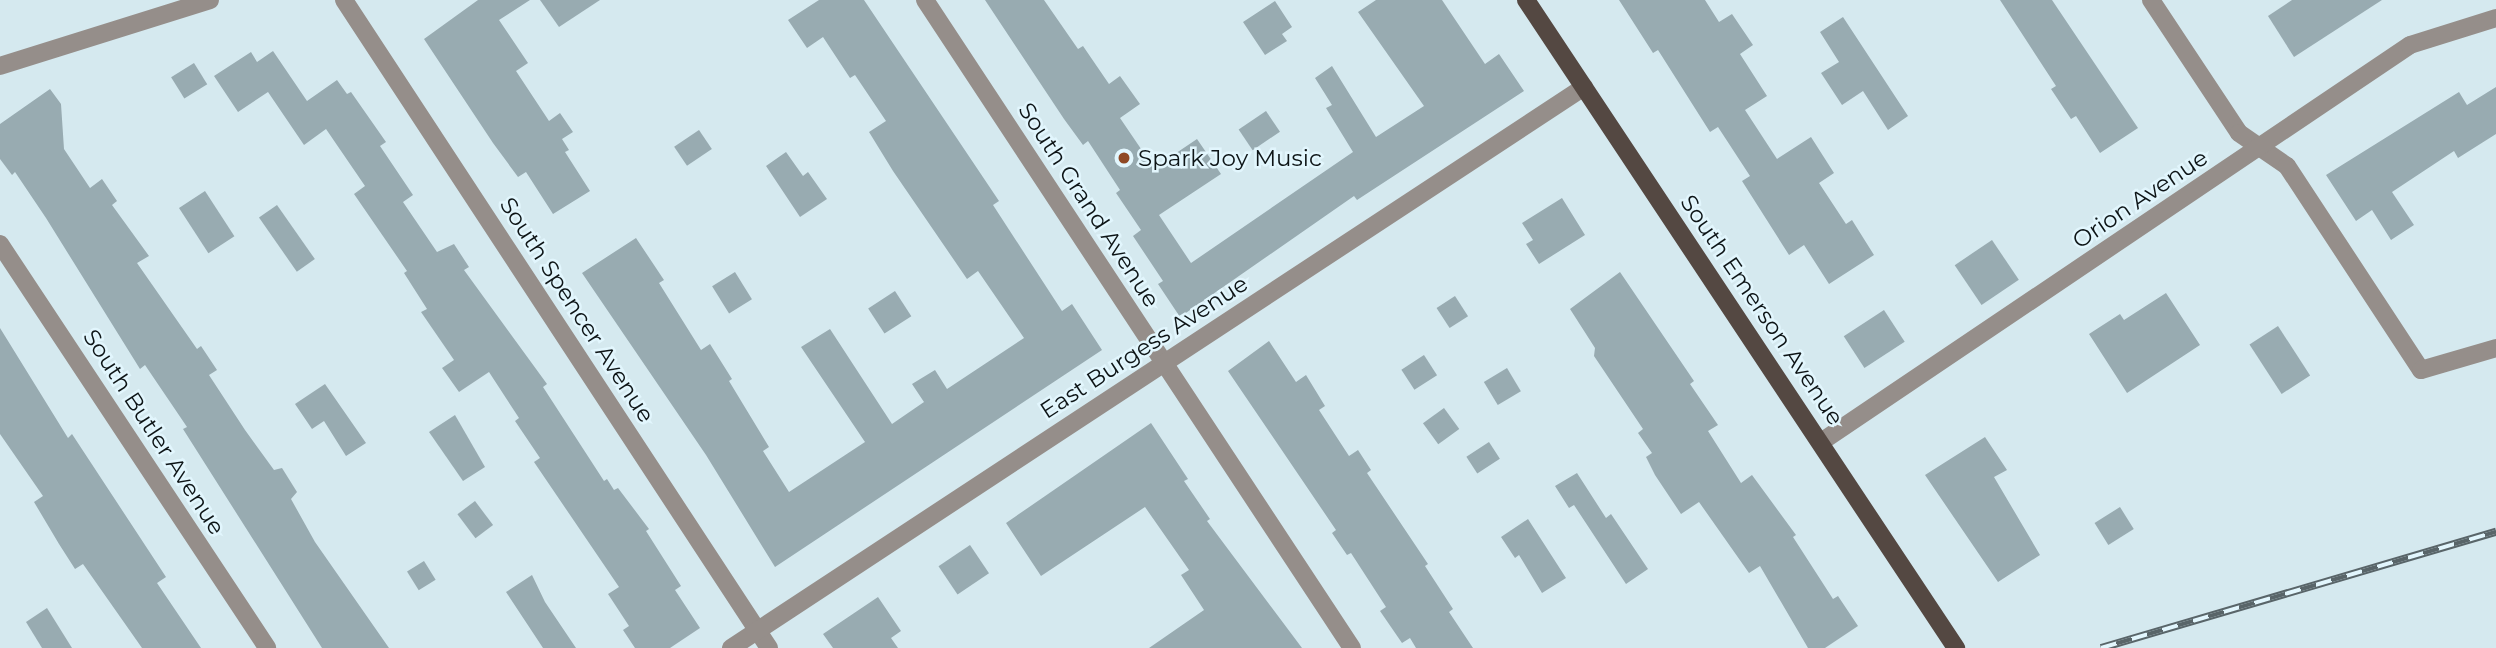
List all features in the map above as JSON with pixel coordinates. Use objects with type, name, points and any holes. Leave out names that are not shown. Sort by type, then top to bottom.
[{"type":"main road","name":"South Emerson Avenue","points":[[1526,0],[1956,648]]},
{"type":"street","points":[[0,66],[210,0]]},
{"type":"street","name":"South Spencer Avenue","points":[[344,0],[769,648]]},
{"type":"street","name":"South Grand Avenue","points":[[925,0],[1352,648]]},
{"type":"street","points":[[2151,0],[2236,130],[2287,166],[2421,370],[2496,348]]},
{"type":"street","name":"Orion Avenue","points":[[1821,442],[2410,45],[2496,18]]},
{"type":"street","name":"East Burgess Avenue","points":[[732,648],[1584,87]]},
{"type":"street","name":"South Butler Avenue","points":[[0,244],[267,648]]},
{"type":"building","points":[[478,0],[530,0],[499,20],[528,63],[516,71],[549,121],[560,113],[573,132],[562,139],[569,150],[565,152],[590,191],[553,214],[526,172],[518,177],[424,39]]},
{"type":"building","points":[[540,0],[600,0],[559,27]]},
{"type":"building","points":[[819,0],[864,0],[999,201],[993,205],[1062,311],[1072,304],[1102,350],[775,567],[706,455],[582,273],[636,238],[664,280],[659,283],[701,350],[710,344],[732,379],[729,381],[769,447],[763,451],[789,492],[865,442],[801,347],[830,329],[892,424],[924,402],[912,384],[935,370],[947,389],[1024,338],[978,271],[967,279],[893,171],[869,132],[886,121],[855,75],[850,78],[823,37],[807,48],[788,20]]},
{"type":"building","points":[[985,0],[1044,0],[1078,49],[1083,46],[1109,84],[1120,76],[1140,104],[1120,118],[1154,168],[1197,139],[1221,174],[1159,215],[1191,263],[1353,152],[1326,108],[1332,105],[1315,78],[1332,66],[1376,137],[1424,106],[1358,12],[1376,0],[1442,0],[1485,64],[1499,54],[1524,91],[1357,200],[1354,196],[1180,317],[1158,284],[1163,281],[1133,236],[1141,230],[1116,193],[1120,190],[1088,141],[1083,145],[1064,119]]},
{"type":"building","points":[[1619,0],[1705,0],[1719,22],[1732,14],[1753,45],[1740,54],[1767,96],[1745,110],[1777,159],[1811,137],[1834,173],[1819,183],[1846,224],[1852,220],[1874,255],[1829,284],[1804,245],[1789,255],[1742,181],[1750,176],[1718,127],[1710,132],[1658,50],[1653,53]]},
{"type":"building","points":[[2000,0],[2052,0],[2138,128],[2100,153],[2076,116],[2071,119],[2051,89],[2056,86]]},
{"type":"building","points":[[2292,0],[2382,0],[2294,57],[2268,16]]},
{"type":"building","points":[[1275,1],[1292,27],[1282,34],[1287,41],[1265,55],[1243,22]]},
{"type":"building","points":[[1843,17],[1908,116],[1888,130],[1863,91],[1842,105],[1821,73],[1839,62],[1820,32]]},
{"type":"building","points":[[273,51],[307,101],[337,80],[347,94],[351,92],[386,142],[380,146],[413,195],[403,202],[437,252],[454,244],[469,267],[464,270],[547,384],[543,387],[604,481],[607,479],[614,490],[618,488],[649,529],[646,531],[681,586],[675,590],[700,628],[670,648],[635,648],[623,630],[629,626],[608,594],[619,587],[534,462],[540,458],[515,421],[519,418],[489,372],[459,392],[442,368],[454,360],[421,312],[427,309],[404,273],[407,271],[354,194],[365,186],[326,129],[304,145],[268,92],[238,112],[214,76],[251,52],[257,62]]},
{"type":"building","points":[[194,63],[207,84],[184,99],[171,77]]},
{"type":"building","points":[[2496,87],[2496,134],[2458,158],[2454,151],[2392,192],[2414,225],[2391,240],[2372,210],[2356,221],[2326,175],[2459,92],[2467,105]]},
{"type":"building","points":[[50,89],[61,104],[64,149],[90,188],[102,179],[117,201],[112,205],[149,256],[137,263],[197,349],[201,346],[217,370],[209,375],[245,430],[274,470],[282,468],[297,492],[291,499],[315,542],[389,648],[322,648],[183,429],[187,427],[145,365],[140,369],[46,218],[15,172],[12,175],[0,159],[0,124]]},
{"type":"building","points":[[1266,111],[1280,132],[1253,150],[1239,129]]},
{"type":"building","points":[[699,130],[712,149],[687,166],[674,147]]},
{"type":"building","points":[[786,152],[803,176],[808,172],[827,199],[800,217],[766,166]]},
{"type":"building","points":[[205,191],[234,236],[208,253],[179,208]]},
{"type":"building","points":[[1562,198],[1585,235],[1539,264],[1526,244],[1533,240],[1522,223]]},
{"type":"building","points":[[277,205],[315,259],[297,272],[259,218]]},
{"type":"building","points":[[1992,240],[2019,280],[1982,305],[1955,265]]},
{"type":"building","points":[[735,272],[752,299],[729,313],[712,286]]},
{"type":"building","points":[[1620,272],[1694,381],[1690,384],[1718,425],[1708,431],[1741,483],[1752,475],[1796,535],[1793,537],[1833,599],[1838,596],[1858,626],[1825,648],[1808,648],[1760,566],[1749,573],[1699,502],[1681,514],[1655,475],[1646,457],[1652,453],[1638,433],[1643,429],[1594,356],[1595,348],[1570,309]]},
{"type":"building","points":[[895,291],[911,316],[885,334],[868,308]]},
{"type":"building","points":[[2166,293],[2200,345],[2127,393],[2089,334],[2120,314],[2124,320]]},
{"type":"building","points":[[1455,296],[1468,316],[1450,328],[1437,308]]},
{"type":"building","points":[[1884,310],[1905,342],[1864,368],[1844,336]]},
{"type":"building","points":[[2278,326],[2310,375],[2282,394],[2249,345]]},
{"type":"building","points":[[0,328],[68,438],[72,434],[166,577],[157,583],[201,648],[142,648],[83,564],[75,569],[59,544],[34,502],[43,496],[0,434]]},
{"type":"building","points":[[1269,341],[1296,382],[1306,375],[1325,406],[1319,410],[1349,456],[1358,450],[1371,470],[1367,473],[1428,564],[1425,566],[1453,609],[1449,612],[1473,648],[1416,648],[1410,638],[1402,643],[1380,611],[1386,607],[1351,553],[1347,555],[1332,533],[1336,530],[1228,371]]},
{"type":"building","points":[[1424,355],[1437,375],[1414,390],[1401,370]]},
{"type":"building","points":[[1507,368],[1521,391],[1498,405],[1484,382]]},
{"type":"building","points":[[325,384],[366,443],[346,456],[324,421],[312,429],[295,404]]},
{"type":"building","points":[[1444,408],[1459,429],[1438,444],[1423,423]]},
{"type":"building","points":[[455,415],[485,467],[463,481],[429,432]]},
{"type":"building","points":[[1151,423],[1188,479],[1184,481],[1210,519],[1207,521],[1302,648],[1149,648],[1204,610],[1181,575],[1189,570],[1145,507],[1041,576],[1006,523]]},
{"type":"building","points":[[1985,437],[2007,470],[1994,477],[2040,555],[1998,582],[1925,475]]},
{"type":"building","points":[[1489,442],[1500,459],[1477,473],[1466,457]]},
{"type":"building","points":[[1577,473],[1606,518],[1611,514],[1648,569],[1626,584],[1574,505],[1569,508],[1555,486]]},
{"type":"building","points":[[475,501],[493,525],[475,538],[457,514]]},
{"type":"building","points":[[2120,507],[2134,529],[2108,545],[2095,523]]},
{"type":"building","points":[[1528,519],[1566,578],[1542,593],[1519,555],[1515,558],[1501,537]]},
{"type":"building","points":[[970,545],[989,573],[958,594],[938,566]]},
{"type":"building","points":[[424,561],[436,580],[419,590],[407,572]]},
{"type":"building","points":[[532,575],[545,602],[576,648],[543,648],[506,592]]},
{"type":"building","points":[[878,597],[901,631],[891,638],[898,648],[833,648],[823,634]]},
{"type":"building","points":[[47,608],[72,648],[42,648],[26,622]]},
{"type":"railway","points":[[2101,648],[2496,532]]},
{"type":"place","name":"Spark Joy Music","points":[[1124,158]]}]
